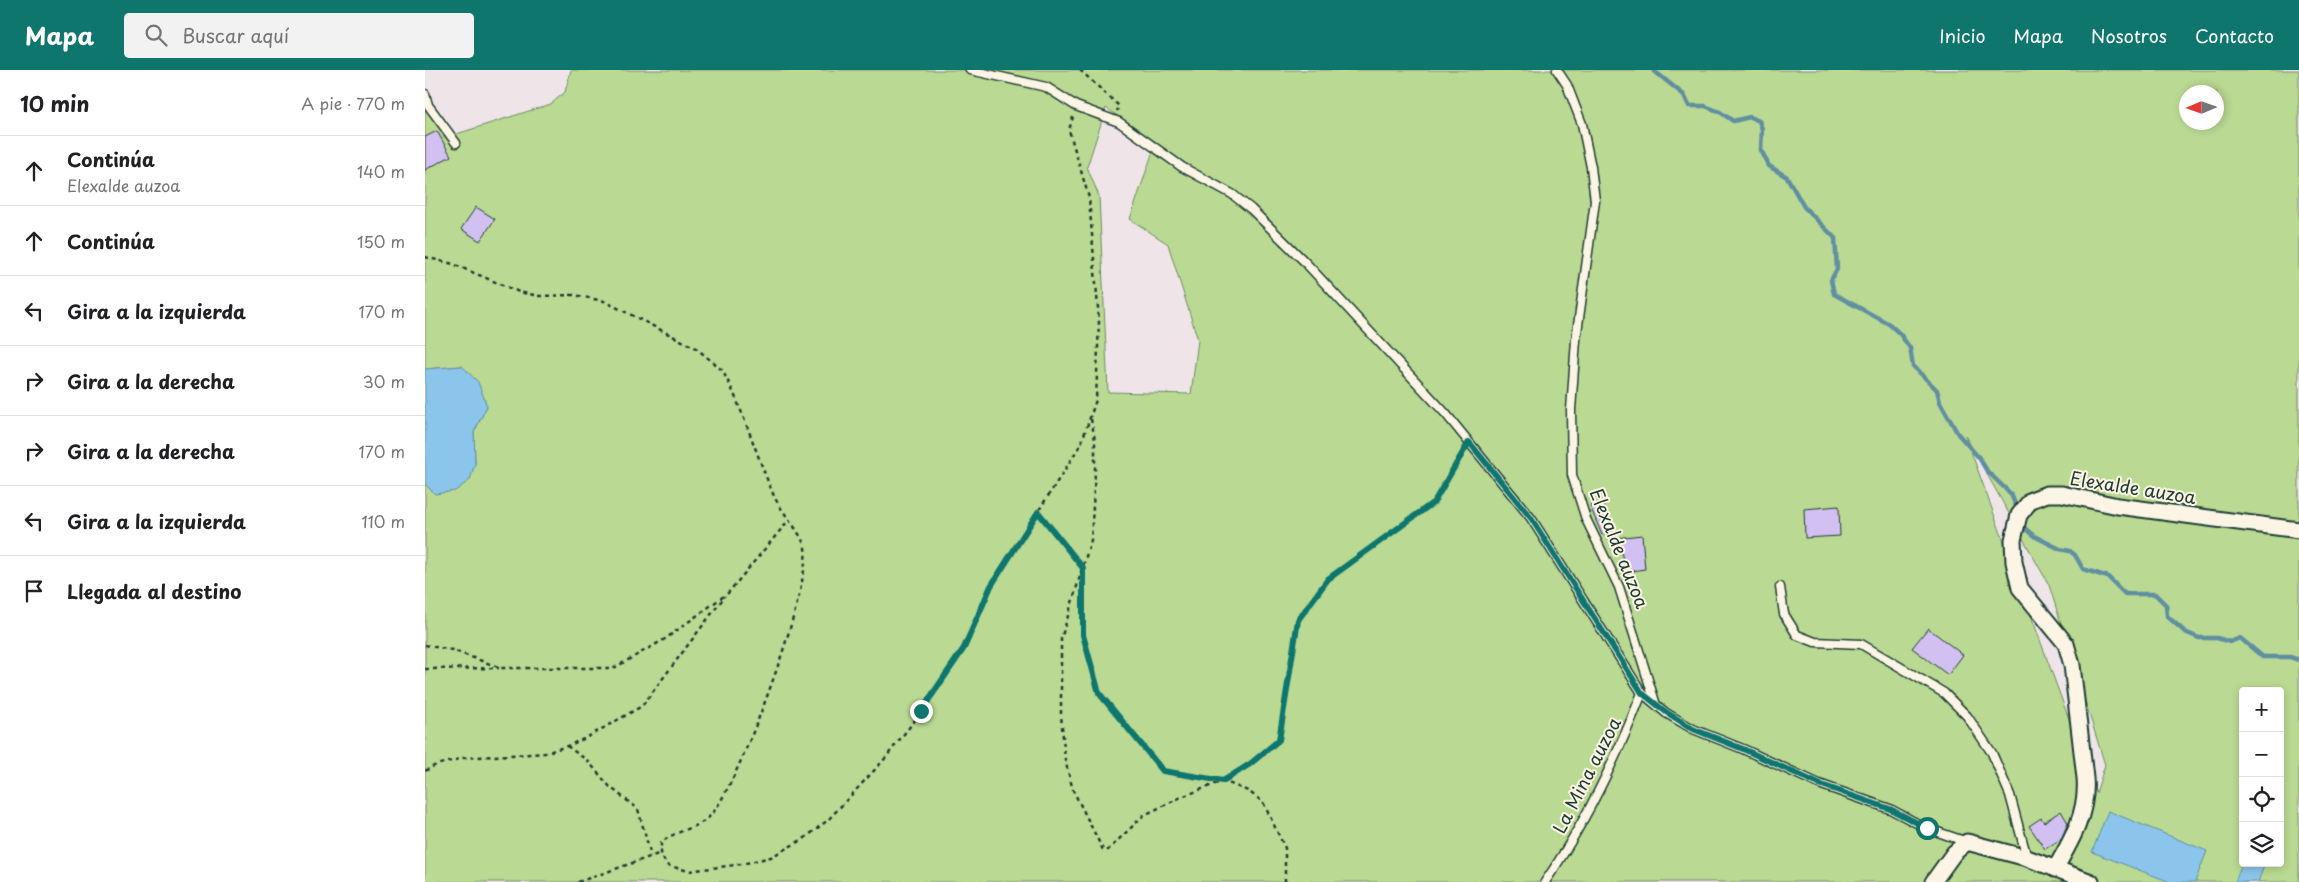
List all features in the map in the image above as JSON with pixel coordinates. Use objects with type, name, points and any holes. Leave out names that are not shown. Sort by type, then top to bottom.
[{"type":"street","name":"Elexalde auzoa","points":[[2055,868],[2072,839],[2082,814],[2087,794],[2072,665],[2066,644],[2020,588],[2014,562],[2013,540],[2019,515],[2031,500],[2047,494],[2062,494],[2117,506],[2299,530]]},
{"type":"street","points":[[1933,882],[1954,853],[1967,842],[2027,858],[2091,882]]},
{"type":"lane","points":[[970,70],[1046,87],[1076,106],[1119,122],[1181,167],[1233,194],[1251,209],[1337,296],[1447,414],[1531,518],[1642,693],[1666,712],[1693,729],[1743,749],[1819,784],[1890,809],[1927,828],[1967,842]]},
{"type":"lane","name":"Elexalde auzoa","points":[[1557,70],[1567,85],[1582,124],[1591,167],[1595,201],[1576,340],[1571,410],[1573,475],[1586,519],[1619,587],[1655,702]]},
{"type":"lane","points":[[425,94],[428,105],[457,143]]},
{"type":"lane","points":[[1780,587],[1784,614],[1797,636],[1815,642],[1861,644],[1943,693],[1967,716],[1992,753],[2010,795],[2027,858]]},
{"type":"lane","name":"La Mina auzoa","points":[[1545,882],[1576,829],[1625,735],[1642,693]]},
{"type":"path","points":[[1080,70],[1119,106],[1117,112],[1104,116]]},
{"type":"path","points":[[425,257],[453,264],[519,292],[539,296],[574,295],[604,301],[697,348],[722,370],[731,387],[775,497],[804,545],[806,557],[797,602],[757,726],[725,797],[709,817],[691,828],[670,834],[661,843],[661,853],[665,865],[689,870],[742,864],[771,857],[805,838],[828,820],[883,761],[921,711],[964,648],[991,586],[1081,444],[1096,400],[1099,311],[1089,198],[1069,130],[1076,106]]},
{"type":"path","points":[[1091,417],[1095,440],[1091,540],[1066,616],[1061,639],[1061,715],[1065,760],[1073,790],[1103,850],[1108,850],[1144,816],[1179,798],[1223,781],[1250,764],[1279,740],[1298,620],[1328,579],[1434,502],[1469,442]]},
{"type":"path","points":[[1038,512],[1083,568],[1083,635],[1099,693],[1163,771],[1223,781],[1248,790],[1263,802],[1285,848],[1285,882]]},
{"type":"path","points":[[425,771],[436,765],[463,758],[545,753],[567,746],[642,706],[728,593],[789,521]]},
{"type":"path","points":[[425,669],[614,668],[665,639],[728,593]]},
{"type":"path","points":[[425,646],[452,650],[501,668]]},
{"type":"path","points":[[567,746],[588,761],[610,787],[637,809],[651,856]]},
{"type":"path","points":[[578,882],[661,853]]},
{"type":"green space","points":[[571,70],[2299,70],[2299,882],[425,882],[425,484],[435,494],[475,464],[474,432],[487,406],[462,366],[425,369],[425,89],[444,138],[551,104],[565,92]],"holes":[[[1106,108],[1156,142],[1130,219],[1168,244],[1198,340],[1191,394],[1108,392],[1099,196],[1087,167]],[[1965,435],[2049,585],[2105,765],[2096,793]]]},
{"type":"water","points":[[462,366],[478,382],[487,406],[474,432],[475,464],[470,480],[455,491],[435,494],[425,484],[425,369]]},
{"type":"water","points":[[2108,811],[2207,851],[2195,882],[2170,882],[2092,852]]},
{"type":"water","points":[[2240,867],[2264,867],[2258,882],[2235,882]]},
{"type":"building","points":[[437,131],[451,156],[425,170],[425,137]]},
{"type":"building","points":[[476,207],[495,219],[480,241],[461,229]]},
{"type":"building","points":[[1602,501],[1613,531],[1602,535],[1590,506]]},
{"type":"building","points":[[1839,506],[1840,536],[1805,538],[1804,509]]},
{"type":"building","points":[[1642,535],[1645,569],[1625,572],[1621,550],[1616,551],[1615,538]]},
{"type":"building","points":[[1928,628],[1963,655],[1948,675],[1912,648]]},
{"type":"building","points":[[2061,811],[2068,823],[2061,839],[2045,849],[2029,826],[2041,818],[2044,822]]},
{"type":"waterway","points":[[1653,70],[1684,95],[1689,106],[1705,106],[1720,112],[1733,121],[1750,117],[1759,121],[1762,129],[1761,150],[1769,166],[1787,177],[1804,207],[1835,238],[1837,269],[1831,280],[1834,294],[1889,324],[1900,334],[1910,348],[1913,366],[1937,390],[1940,402],[1958,434],[1980,459],[1987,471],[2011,494],[2015,504]]},
{"type":"waterway","points":[[2022,526],[2034,536],[2060,549],[2070,551],[2075,555],[2083,569],[2108,577],[2125,594],[2155,594],[2166,605],[2167,616],[2185,632],[2199,638],[2217,638],[2230,642],[2240,638],[2263,657],[2290,657],[2299,660]]},
{"type":"route","points":[[921,711],[964,648],[991,586],[1038,512],[1083,568],[1083,635],[1099,693],[1163,771],[1223,781],[1250,764],[1279,740],[1298,620],[1328,579],[1434,502],[1469,442],[1531,518],[1583,597],[1642,693],[1666,712],[1693,729],[1743,749],[1819,784],[1890,809],[1927,828]]}]
